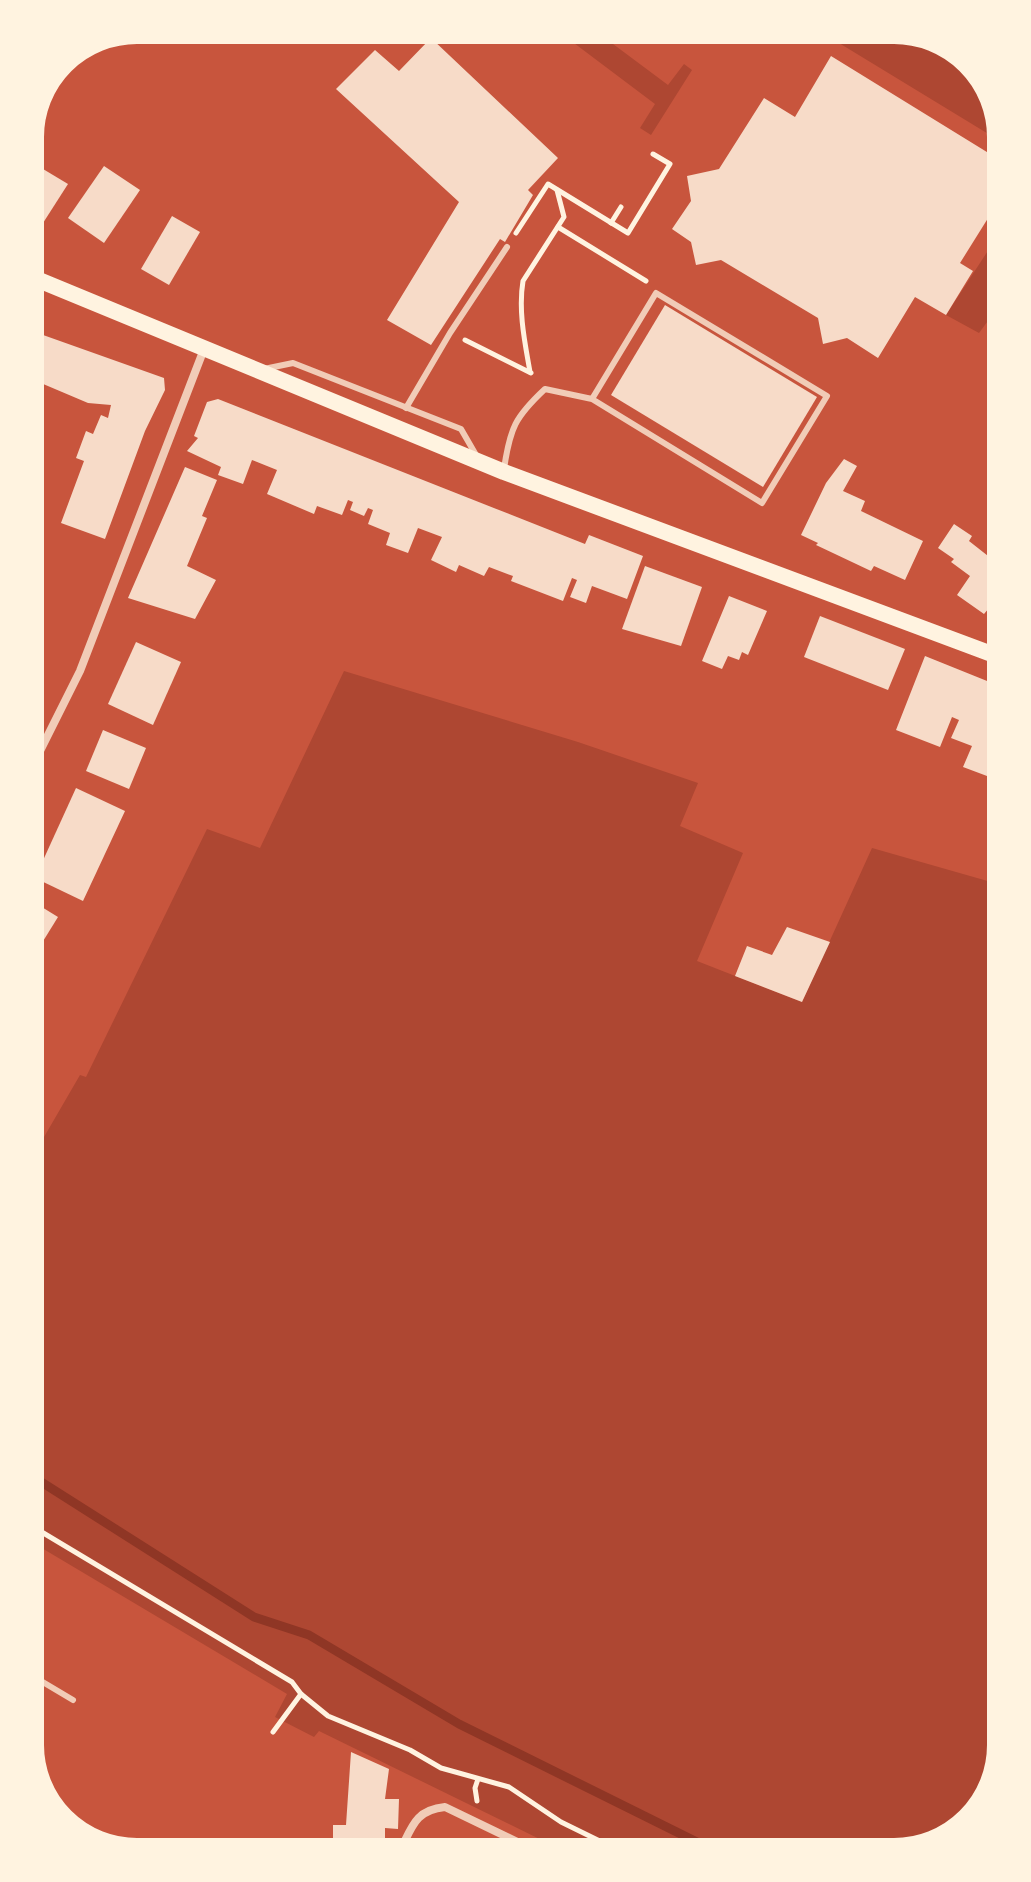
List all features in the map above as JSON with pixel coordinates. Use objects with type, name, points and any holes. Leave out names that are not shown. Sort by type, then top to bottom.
[{"type":"main road","points":[[42,281],[504,472],[989,653]]},
{"type":"street","points":[[42,747],[80,671],[205,348]]},
{"type":"street","points":[[406,1840],[417,1818],[430,1809],[445,1807],[513,1840]]},
{"type":"lane","points":[[406,408],[450,333],[507,247]]},
{"type":"lane","points":[[504,472],[509,433],[525,408],[545,389],[592,399],[762,503],[827,396],[656,293],[592,399]]},
{"type":"lane","points":[[256,370],[293,363],[461,429],[480,462]]},
{"type":"lane","points":[[42,1682],[73,1700]]},
{"type":"path","points":[[507,247],[548,184],[628,233],[670,164],[653,154]]},
{"type":"path","points":[[530,372],[524,331],[523,281],[564,217],[557,190]]},
{"type":"path","points":[[611,223],[621,207]]},
{"type":"path","points":[[558,227],[647,282],[656,293]]},
{"type":"path","points":[[450,333],[530,372],[545,389]]},
{"type":"path","points":[[42,1532],[292,1682],[301,1694],[328,1716],[410,1750],[441,1768],[509,1787],[561,1822],[598,1840]]},
{"type":"path","points":[[273,1732],[301,1694]]},
{"type":"path","points":[[478,1779],[475,1797],[478,1805]]},
{"type":"shaded area","points":[[573,42],[611,42],[668,85],[684,64],[692,70],[651,135],[640,128],[655,104]]},
{"type":"shaded area","points":[[836,42],[900,42],[925,47],[947,58],[976,89],[982,100],[989,134]]},
{"type":"shaded area","points":[[989,249],[989,319],[979,333],[946,315]]},
{"type":"shaded area","points":[[344,671],[578,742],[698,783],[680,826],[743,853],[697,961],[802,1002],[872,848],[989,881],[989,1745],[982,1782],[973,1798],[952,1820],[931,1833],[894,1840],[542,1840],[319,1731],[314,1737],[275,1717],[287,1694],[42,1548],[42,1140],[80,1075],[86,1077],[207,829],[260,848]]},
{"type":"building","points":[[427,42],[435,42],[558,158],[528,190],[533,195],[505,242],[500,239],[431,345],[387,320],[459,202],[336,89],[375,50],[399,71]]},
{"type":"building","points":[[831,56],[989,153],[989,217],[960,263],[973,271],[946,315],[915,297],[878,358],[847,338],[823,344],[818,318],[721,260],[696,265],[691,242],[672,229],[691,201],[687,176],[719,169],[764,98],[795,117]]},
{"type":"building","points":[[104,166],[140,190],[104,243],[68,218]]},
{"type":"building","points":[[42,168],[68,184],[42,222]]},
{"type":"building","points":[[172,216],[200,232],[169,285],[141,269]]},
{"type":"building","points":[[665,305],[817,397],[763,487],[611,395]]},
{"type":"building","points":[[42,335],[164,378],[165,390],[145,431],[105,539],[61,523],[84,461],[76,458],[86,431],[93,434],[101,415],[108,418],[111,405],[88,403],[42,384]]},
{"type":"building","points":[[218,399],[585,544],[589,535],[643,556],[627,599],[592,586],[586,603],[570,597],[577,580],[572,578],[563,601],[511,581],[513,576],[489,567],[484,576],[459,565],[456,572],[431,560],[442,537],[418,528],[408,553],[386,545],[390,533],[368,524],[373,510],[368,508],[364,516],[350,510],[353,502],[348,500],[342,515],[317,506],[314,514],[267,494],[277,470],[252,460],[243,484],[218,475],[221,467],[187,451],[198,438],[194,436],[207,402]]},
{"type":"building","points":[[844,459],[857,466],[843,491],[865,501],[861,511],[923,541],[905,580],[874,566],[871,571],[801,535],[826,483]]},
{"type":"building","points":[[185,467],[217,480],[202,516],[207,518],[187,566],[216,580],[195,619],[128,598]]},
{"type":"building","points":[[954,524],[972,536],[969,541],[989,557],[989,608],[984,614],[957,595],[970,576],[938,548]]},
{"type":"building","points":[[645,566],[702,587],[681,646],[622,629]]},
{"type":"building","points":[[729,596],[767,611],[748,655],[742,652],[739,660],[728,656],[722,669],[702,661]]},
{"type":"building","points":[[820,616],[905,649],[888,690],[804,657]]},
{"type":"building","points":[[136,642],[181,662],[153,725],[108,704]]},
{"type":"building","points":[[925,656],[989,682],[987,776],[963,767],[972,746],[951,738],[959,720],[952,717],[940,747],[896,730]]},
{"type":"building","points":[[103,730],[146,748],[129,789],[86,771]]},
{"type":"building","points":[[76,788],[125,811],[83,901],[42,881],[42,863]]},
{"type":"building","points":[[42,907],[58,917],[42,943]]},
{"type":"building","points":[[787,927],[830,942],[802,1002],[735,976],[747,946],[772,955]]},
{"type":"building","points":[[351,1752],[389,1769],[385,1799],[399,1799],[398,1829],[385,1828],[385,1840],[333,1840],[333,1825],[346,1825]]},
{"type":"waterway","points":[[42,1482],[254,1617],[309,1635],[459,1724],[693,1840]]}]
